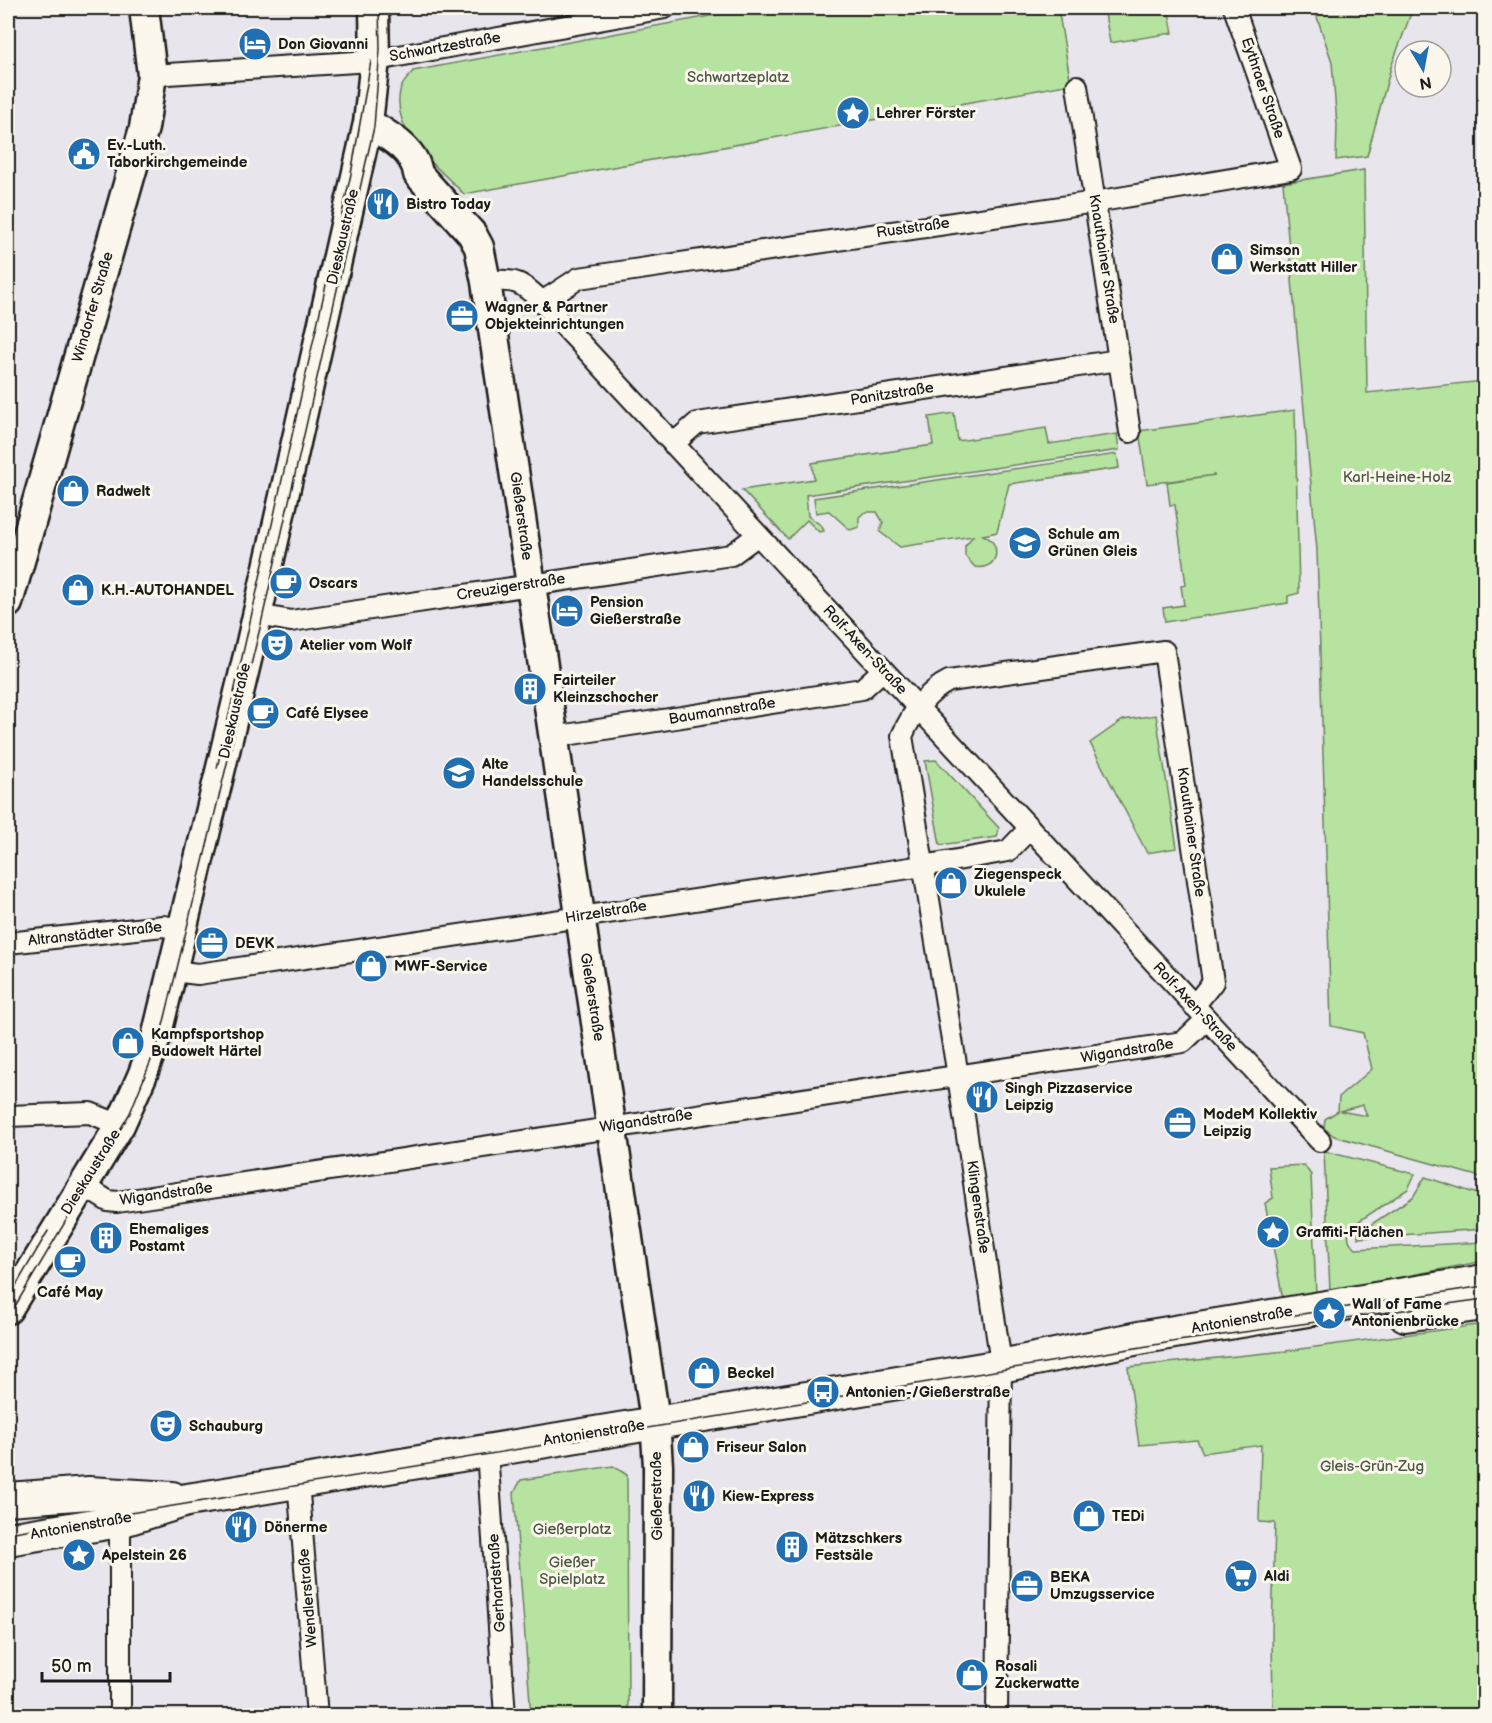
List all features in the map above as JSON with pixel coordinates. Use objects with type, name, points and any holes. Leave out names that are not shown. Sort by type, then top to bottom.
[{"type":"main road","name":"Antonienstraße","points":[[1340,1314],[1485,1281]]},
{"type":"main road","name":"Antonienstraße","points":[[8,1539],[120,1521],[188,1500],[1001,1366],[1340,1314],[1485,1304]]},
{"type":"main road","name":"Antonienstraße","points":[[8,1499],[89,1494],[188,1500]]},
{"type":"street","name":"Windorfer Straße","points":[[8,603],[144,128],[152,75],[144,8]]},
{"type":"street","name":"Dieskaustraße","points":[[8,1309],[120,1125],[149,1059],[173,971],[258,615],[362,154],[375,60],[374,8]]},
{"type":"street","name":"Schwartzestraße","points":[[152,75],[375,60],[665,8]]},
{"type":"street","name":"Eythraer Straße","points":[[1234,8],[1291,170]]},
{"type":"street","name":"Knauthainer Straße","points":[[1077,86],[1130,432]]},
{"type":"street","points":[[368,123],[405,148],[415,163],[418,174],[472,234],[479,247],[486,282]]},
{"type":"street","points":[[362,154],[388,159],[405,171],[418,174]]},
{"type":"street","name":"Ruststraße","points":[[542,302],[579,278],[1095,202],[1291,170]]},
{"type":"street","name":"Rolf-Axen-Straße","points":[[486,282],[506,279],[525,285],[542,302],[1320,1141]]},
{"type":"street","name":"Gießerstraße","points":[[486,282],[613,1126],[655,1423],[658,1466],[657,1716]]},
{"type":"street","name":"Panitzstraße","points":[[673,444],[697,423],[1119,360]]},
{"type":"street","name":"Creuzigerstraße","points":[[258,615],[291,621],[732,555],[758,535]]},
{"type":"street","name":"Knauthainer Straße","points":[[918,708],[939,686],[949,681],[1164,651],[1213,982],[1200,1013]]},
{"type":"street","name":"Baumannstraße","points":[[554,737],[862,689],[883,670]]},
{"type":"street","name":"Klingenstraße","points":[[918,708],[903,736],[958,1076],[1001,1366],[997,1716]]},
{"type":"street","name":"Hirzelstraße","points":[[173,971],[198,974],[923,866],[1008,851],[1030,828]]},
{"type":"street","name":"Altranstädter Straße","points":[[8,943],[163,926],[183,929]]},
{"type":"street","name":"Wigandstraße","points":[[82,1185],[108,1201],[117,1202],[1183,1042],[1200,1013]]},
{"type":"street","points":[[8,1116],[90,1113],[120,1125]]},
{"type":"street","name":"Gerhardstraße","points":[[488,1451],[505,1716]]},
{"type":"street","name":"Wendlerstraße","points":[[298,1482],[317,1716]]},
{"type":"street","points":[[120,1521],[120,1716]]},
{"type":"green space","name":"Schwartzeplatz","points":[[753,8],[1058,8],[1071,84],[464,194],[418,148],[402,121],[399,107],[400,91],[403,83],[413,71]]},
{"type":"green space","points":[[1104,8],[1168,8],[1173,33],[1110,43]]},
{"type":"green space","points":[[1314,8],[1413,8],[1401,39],[1393,39],[1393,62],[1367,156],[1336,160],[1337,125],[1332,62]]},
{"type":"green space","name":"Karl-Heine-Holz","points":[[1364,170],[1367,393],[1484,381],[1484,1178],[1334,1136],[1324,1128],[1325,1119],[1338,1111],[1339,1097],[1372,1069],[1363,1033],[1331,1026],[1317,550],[1283,183]],"holes":[[[1363,1105],[1367,1116],[1340,1111]]]},
{"type":"green space","points":[[1295,410],[1299,593],[1288,596],[1288,603],[1165,622],[1163,608],[1184,605],[1181,586],[1186,585],[1175,505],[1170,505],[1167,482],[1215,475],[1147,484],[1139,431]]},
{"type":"green space","points":[[954,413],[958,441],[1046,428],[1049,444],[1117,434],[1119,450],[806,495],[808,516],[822,526],[824,531],[819,532],[807,520],[788,539],[742,490],[814,479],[812,463],[933,445],[929,417]]},
{"type":"green space","points":[[1117,454],[1119,468],[1009,484],[997,532],[983,535],[994,544],[996,556],[989,565],[983,567],[975,567],[965,556],[965,546],[973,536],[900,547],[880,532],[883,522],[877,512],[865,512],[859,517],[859,527],[850,530],[829,511],[816,513],[814,498]]},
{"type":"green space","points":[[1156,715],[1177,848],[1147,853],[1090,743],[1123,720]]},
{"type":"green space","points":[[936,760],[999,828],[997,837],[940,845],[925,761]]},
{"type":"green space","points":[[1324,1151],[1415,1174],[1408,1189],[1350,1227],[1349,1239],[1356,1249],[1484,1242],[1484,1261],[1330,1291]]},
{"type":"green space","points":[[1304,1165],[1311,1175],[1316,1295],[1283,1300],[1265,1203],[1273,1198],[1269,1167]]},
{"type":"green space","points":[[1425,1177],[1484,1196],[1484,1229],[1358,1238],[1358,1233],[1413,1197]]},
{"type":"green space","name":"Gleis-Grün-Zug","points":[[1484,1324],[1484,1715],[1273,1715],[1272,1633],[1275,1523],[1259,1522],[1261,1445],[1203,1453],[1197,1440],[1139,1445],[1128,1367],[1286,1351]]},
{"type":"green space","name":"Gießerplatz","points":[[613,1466],[627,1475],[628,1715],[531,1715],[514,1493],[521,1480]]},
{"type":"tram line","points":[[8,1318],[130,1113],[160,1038],[261,624],[374,127],[380,49],[379,8]]},
{"type":"tram line","points":[[217,768],[351,174],[371,61]]},
{"type":"tram line","points":[[8,1299],[48,1231]]},
{"type":"tram line","points":[[1256,1321],[1484,1286]]},
{"type":"tram line","points":[[8,1533],[1178,1341],[1484,1299]]},
{"type":"place","name":"Don Giovanni","points":[[255,44]]},
{"type":"place","name":"Lehrer Förster","points":[[853,113]]},
{"type":"place","name":"Ev.-Luth. Taborkirchgemeinde","points":[[84,154]]},
{"type":"place","name":"Bistro Today","points":[[383,204]]},
{"type":"place","name":"Simson Werkstatt Hiller","points":[[1227,259]]},
{"type":"place","name":"Wagner & Partner Objekteinrichtungen","points":[[462,316]]},
{"type":"place","name":"Radwelt","points":[[73,491]]},
{"type":"place","name":"Schule am Grünen Gleis","points":[[1025,543]]},
{"type":"place","name":"Oscars","points":[[286,583]]},
{"type":"place","name":"K.H.-AUTOHANDEL","points":[[78,590]]},
{"type":"place","name":"Pension Gießerstraße","points":[[567,611]]},
{"type":"place","name":"Atelier vom Wolf","points":[[277,645]]},
{"type":"place","name":"Fairteiler Kleinzschocher","points":[[530,689]]},
{"type":"place","name":"Café Elysee","points":[[263,713]]},
{"type":"place","name":"Alte Handelsschule","points":[[459,773]]},
{"type":"place","name":"Ziegenspeck Ukulele","points":[[951,883]]},
{"type":"place","name":"DEVK","points":[[212,943]]},
{"type":"place","name":"MWF-Service","points":[[371,966]]},
{"type":"place","name":"Kampfsportshop Budowelt Härtel","points":[[128,1043]]},
{"type":"place","name":"Singh Pizzaservice Leipzig","points":[[982,1097]]},
{"type":"place","name":"ModeM Kollektiv Leipzig","points":[[1180,1123]]},
{"type":"place","name":"Graffiti-Flächen","points":[[1273,1232]]},
{"type":"place","name":"Ehemaliges Postamt","points":[[106,1238]]},
{"type":"place","name":"Café May","points":[[70,1262]]},
{"type":"place","name":"Wall of Fame Antonienbrücke","points":[[1329,1313]]},
{"type":"place","name":"Beckel","points":[[704,1373]]},
{"type":"place","name":"Antonien-/Gießerstraße","points":[[823,1392]]},
{"type":"place","name":"Schauburg","points":[[166,1426]]},
{"type":"place","name":"Friseur Salon","points":[[693,1447]]},
{"type":"place","name":"Kiew-Express","points":[[699,1496]]},
{"type":"place","name":"TEDi","points":[[1089,1516]]},
{"type":"place","name":"Dönerme","points":[[241,1527]]},
{"type":"place","name":"Mätzschkers Festsäle","points":[[792,1547]]},
{"type":"place","name":"Apelstein 26","points":[[79,1555]]},
{"type":"place","name":"Aldi","points":[[1241,1576]]},
{"type":"place","name":"BEKA Umzugsservice","points":[[1027,1586]]},
{"type":"place","name":"Rosali Zuckerwatte","points":[[972,1675]]},
{"type":"park label","name":"Gießer Spielplatz","points":[[572,1570]]}]
